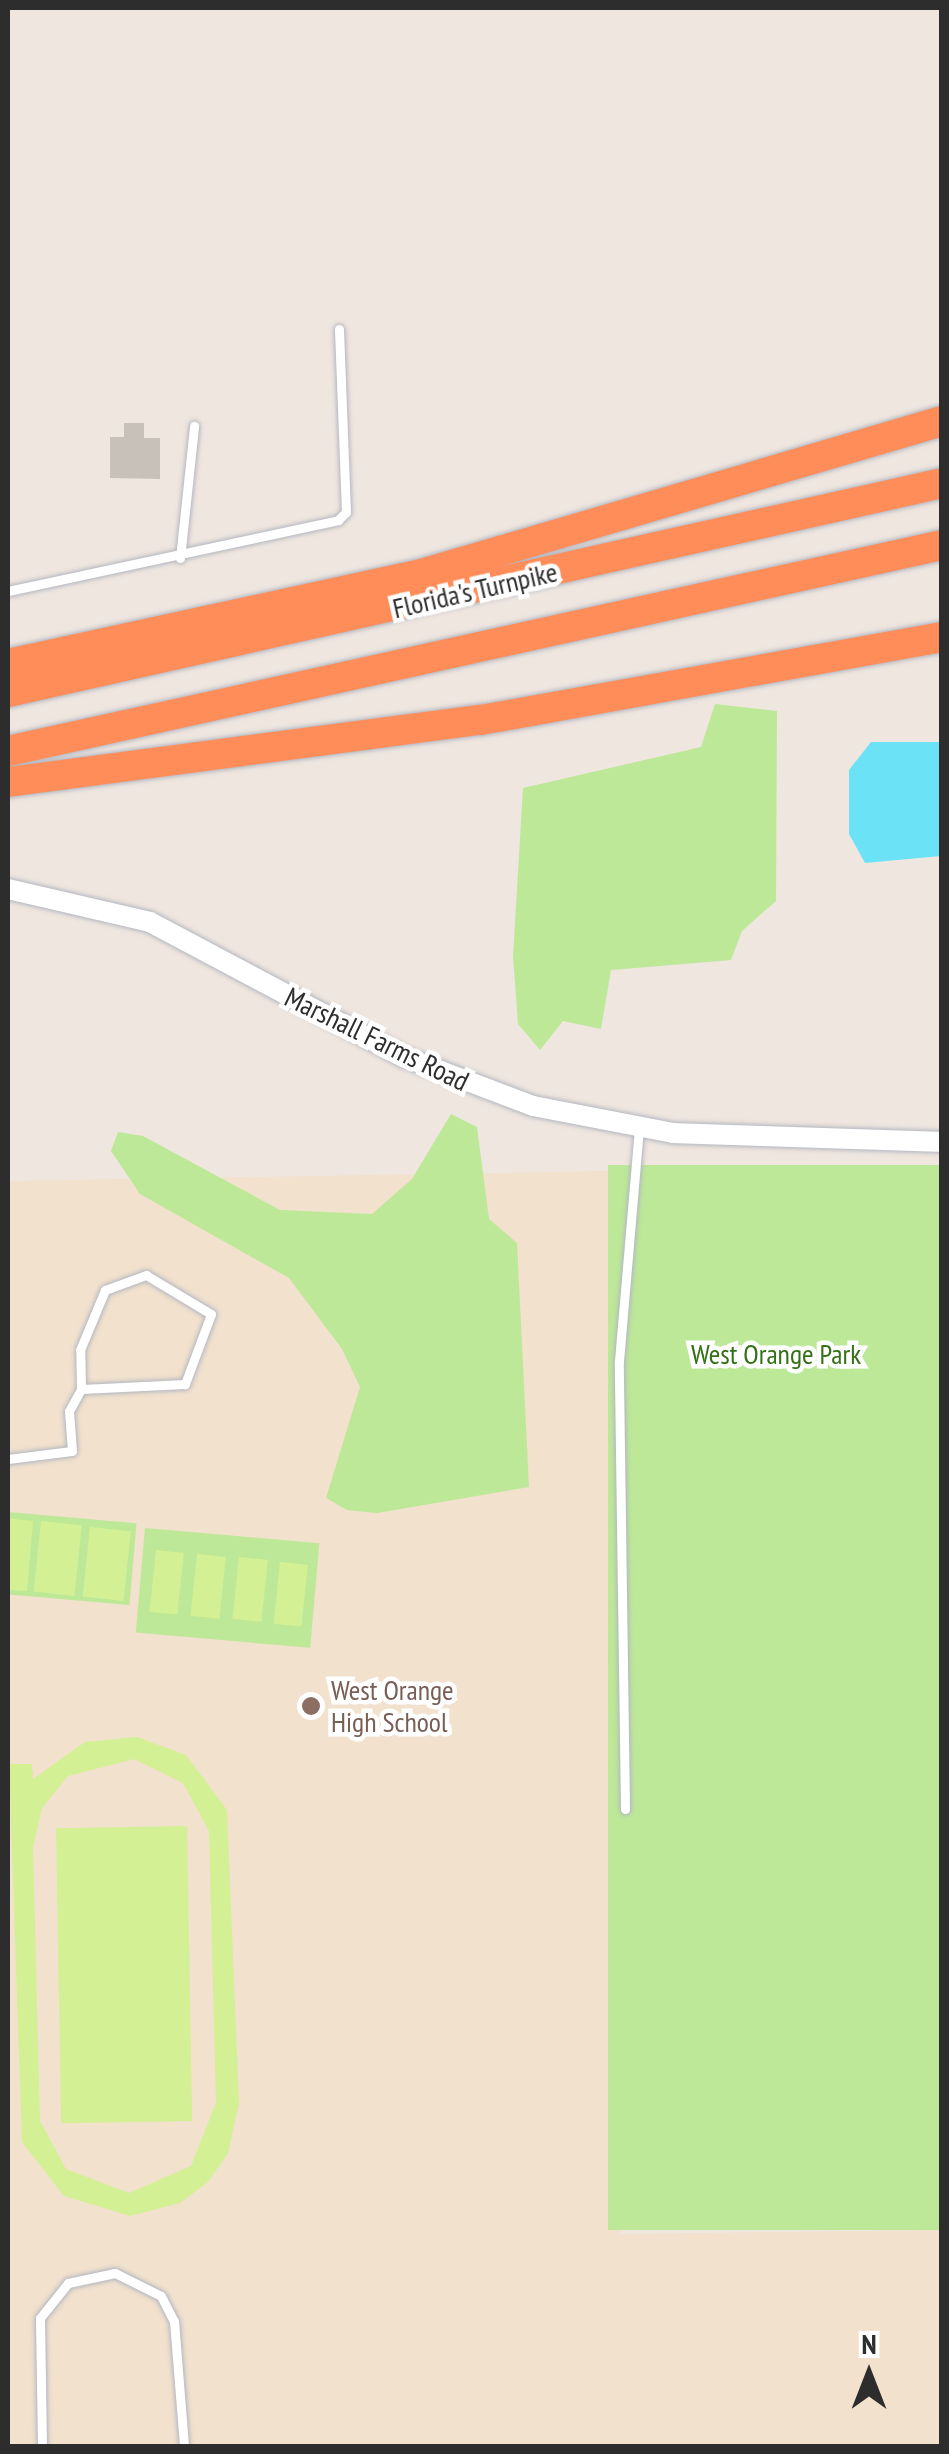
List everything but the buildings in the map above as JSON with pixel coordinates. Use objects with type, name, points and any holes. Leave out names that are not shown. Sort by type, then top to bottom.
[{"type":"highway","points":[[8,664],[425,572],[942,421]]},
{"type":"highway","name":"Florida's Turnpike","points":[[8,692],[942,483]]},
{"type":"highway","points":[[8,751],[942,546]]},
{"type":"highway","points":[[8,782],[482,720],[942,637]]},
{"type":"highway","points":[[734,672],[942,648]]},
{"type":"street","name":"Marshall Farms Road","points":[[8,888],[150,922],[476,1088],[639,1128],[942,1142]]},
{"type":"lane","points":[[8,591],[307,530],[346,512],[339,328]]},
{"type":"lane","points":[[180,558],[194,426]]},
{"type":"lane","points":[[625,1809],[619,1361],[639,1128]]},
{"type":"lane","points":[[8,1460],[72,1451],[69,1411],[81,1389],[80,1350],[118,1280],[146,1276],[179,1287],[211,1314],[184,1384],[81,1389]]},
{"type":"lane","points":[[42,2446],[40,2318],[68,2284],[115,2273],[162,2296],[174,2321],[184,2446]]},
{"type":"shaded area","name":"West Orange High School","points":[[608,1171],[620,2234],[941,2230],[941,2446],[8,2446],[8,1181]]},
{"type":"green space","points":[[715,704],[777,711],[776,901],[742,931],[731,960],[611,970],[601,1029],[563,1021],[540,1050],[518,1024],[513,956],[523,788],[701,747]]},
{"type":"green space","points":[[451,1114],[477,1127],[489,1219],[517,1243],[529,1487],[377,1513],[347,1510],[326,1498],[360,1387],[342,1349],[289,1278],[140,1194],[111,1151],[118,1132],[143,1136],[280,1210],[372,1214],[412,1179]]},
{"type":"green space","name":"West Orange Park","points":[[608,1165],[941,1165],[941,2230],[608,2230]]},
{"type":"green space","points":[[8,1512],[137,1523],[129,1605],[8,1594]]},
{"type":"green space","points":[[8,1518],[33,1521],[27,1591],[8,1590]]},
{"type":"green space","points":[[41,1521],[82,1525],[74,1596],[34,1592]]},
{"type":"green space","points":[[90,1527],[131,1531],[123,1601],[83,1597]]},
{"type":"green space","points":[[145,1528],[319,1543],[310,1648],[136,1633]]},
{"type":"green space","points":[[156,1550],[184,1553],[177,1615],[150,1612]]},
{"type":"green space","points":[[197,1554],[226,1557],[219,1619],[191,1616]]},
{"type":"green space","points":[[239,1557],[268,1560],[261,1622],[233,1619]]},
{"type":"green space","points":[[280,1562],[308,1565],[301,1627],[274,1624]]},
{"type":"green space","points":[[137,1737],[186,1755],[227,1810],[239,2103],[228,2153],[208,2182],[180,2203],[130,2216],[64,2196],[22,2142],[9,1764],[32,1764],[33,1779],[85,1742]],"holes":[[[134,1759],[183,1783],[209,1831],[216,2103],[191,2166],[129,2193],[66,2169],[40,2121],[33,1848],[42,1808],[68,1776]]]},
{"type":"green space","points":[[187,1826],[192,2121],[61,2123],[56,1828]]},
{"type":"water","points":[[871,742],[941,742],[941,856],[865,863],[849,834],[849,770]]},
{"type":"place","name":"West Orange High School","points":[[311,1706]]}]
